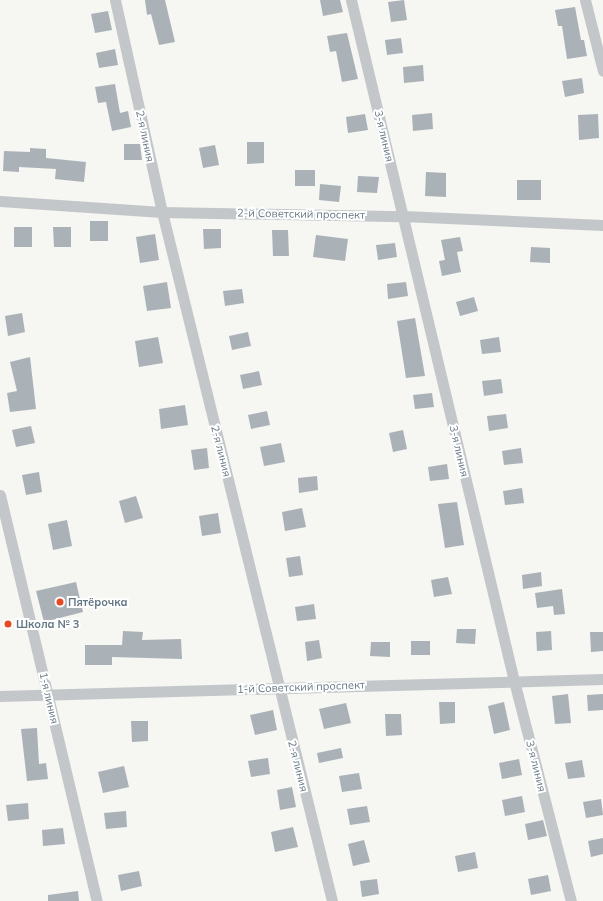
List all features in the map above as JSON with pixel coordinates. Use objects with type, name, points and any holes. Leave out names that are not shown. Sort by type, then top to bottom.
[{"type":"street","name":"2-я линия","points":[[115,0],[162,212],[278,688],[332,901]]},
{"type":"street","name":"3-я линия","points":[[351,0],[514,681],[571,901]]},
{"type":"street","points":[[585,0],[603,71]]},
{"type":"street","name":"2-й Советский проспект","points":[[0,201],[162,212],[403,216],[603,225]]},
{"type":"street","name":"1-я линия","points":[[0,496],[97,901]]},
{"type":"street","name":"1-й Советский проспект","points":[[0,696],[603,679]]},
{"type":"building","points":[[145,0],[165,0],[175,42],[159,45],[151,14],[147,15]]},
{"type":"building","points":[[320,0],[340,0],[343,12],[323,16]]},
{"type":"building","points":[[404,0],[407,20],[391,22],[388,2]]},
{"type":"building","points":[[575,7],[581,40],[584,40],[587,56],[567,59],[562,26],[558,26],[555,10]]},
{"type":"building","points":[[108,11],[112,30],[95,33],[91,14]]},
{"type":"building","points":[[347,33],[358,79],[342,82],[336,51],[330,52],[327,36]]},
{"type":"building","points":[[401,38],[403,53],[387,55],[385,40]]},
{"type":"building","points":[[115,49],[118,65],[99,68],[96,53]]},
{"type":"building","points":[[423,65],[424,81],[404,83],[403,67]]},
{"type":"building","points":[[582,78],[584,93],[565,97],[562,81]]},
{"type":"building","points":[[115,84],[120,113],[128,111],[131,127],[112,131],[106,102],[98,103],[95,87]]},
{"type":"building","points":[[432,113],[433,129],[413,131],[412,115]]},
{"type":"building","points":[[365,114],[368,130],[348,133],[346,117]]},
{"type":"building","points":[[598,114],[599,138],[579,140],[578,115]]},
{"type":"building","points":[[247,142],[264,142],[264,163],[247,164]]},
{"type":"building","points":[[124,144],[140,144],[142,160],[124,160]]},
{"type":"building","points":[[215,145],[219,165],[203,168],[199,148]]},
{"type":"building","points":[[30,148],[46,149],[46,158],[86,162],[84,182],[55,179],[56,169],[19,167],[19,172],[3,171],[4,151],[30,152]]},
{"type":"building","points":[[295,170],[315,170],[315,186],[295,186]]},
{"type":"building","points":[[426,172],[446,173],[446,197],[425,196]]},
{"type":"building","points":[[358,176],[379,177],[377,193],[357,192]]},
{"type":"building","points":[[517,180],[541,180],[541,200],[517,200]]},
{"type":"building","points":[[320,184],[341,186],[339,202],[319,200]]},
{"type":"building","points":[[90,221],[108,221],[108,241],[90,241]]},
{"type":"building","points":[[14,227],[32,227],[32,247],[14,247]]},
{"type":"building","points":[[53,227],[71,227],[71,247],[54,247]]},
{"type":"building","points":[[203,229],[221,229],[221,248],[204,249]]},
{"type":"building","points":[[272,230],[288,230],[289,256],[273,256]]},
{"type":"building","points":[[155,234],[159,260],[140,263],[136,237]]},
{"type":"building","points":[[316,235],[348,239],[345,261],[313,257]]},
{"type":"building","points":[[460,237],[463,251],[457,252],[461,272],[442,276],[439,261],[445,260],[441,240]]},
{"type":"building","points":[[395,243],[397,257],[378,260],[376,245]]},
{"type":"building","points":[[531,247],[550,248],[550,263],[530,262]]},
{"type":"building","points":[[167,282],[171,308],[147,311],[143,286]]},
{"type":"building","points":[[406,282],[408,296],[388,299],[387,284]]},
{"type":"building","points":[[242,289],[244,303],[225,306],[223,291]]},
{"type":"building","points":[[474,297],[478,311],[460,316],[456,302]]},
{"type":"building","points":[[22,313],[25,332],[8,336],[5,316]]},
{"type":"building","points":[[415,318],[425,376],[406,378],[397,321]]},
{"type":"building","points":[[248,332],[251,346],[232,350],[229,336]]},
{"type":"building","points":[[158,337],[163,363],[139,367],[135,341]]},
{"type":"building","points":[[499,337],[501,352],[482,354],[480,340]]},
{"type":"building","points":[[30,357],[36,409],[10,412],[7,393],[17,391],[10,362]]},
{"type":"building","points":[[259,371],[262,385],[243,389],[240,375]]},
{"type":"building","points":[[501,379],[503,393],[484,396],[482,381]]},
{"type":"building","points":[[432,393],[434,407],[415,409],[413,395]]},
{"type":"building","points":[[185,405],[188,425],[161,429],[159,409]]},
{"type":"building","points":[[267,411],[270,425],[251,429],[248,415]]},
{"type":"building","points":[[506,414],[508,428],[489,431],[487,416]]},
{"type":"building","points":[[31,426],[35,443],[16,447],[12,430]]},
{"type":"building","points":[[403,430],[407,449],[393,452],[389,433]]},
{"type":"building","points":[[281,443],[285,462],[264,466],[260,447]]},
{"type":"building","points":[[207,448],[209,468],[194,470],[191,450]]},
{"type":"building","points":[[521,448],[523,463],[504,465],[502,451]]},
{"type":"building","points":[[447,464],[449,479],[430,481],[428,467]]},
{"type":"building","points":[[39,472],[42,492],[26,495],[22,475]]},
{"type":"building","points":[[317,476],[318,490],[299,493],[298,478]]},
{"type":"building","points":[[522,488],[524,503],[505,505],[503,491]]},
{"type":"building","points":[[136,496],[143,518],[125,523],[119,501]]},
{"type":"building","points":[[457,502],[464,545],[445,548],[438,504]]},
{"type":"building","points":[[302,508],[306,527],[285,531],[282,512]]},
{"type":"building","points":[[218,513],[221,533],[202,536],[199,516]]},
{"type":"building","points":[[67,520],[72,546],[53,550],[48,524]]},
{"type":"building","points":[[300,556],[303,575],[289,577],[286,558]]},
{"type":"building","points":[[541,572],[542,586],[523,589],[522,575]]},
{"type":"building","points":[[448,577],[452,594],[434,597],[431,580]]},
{"type":"building","name":"Пятёрочка","points":[[76,582],[83,612],[44,622],[36,591]]},
{"type":"building","points":[[562,589],[565,614],[554,615],[553,606],[537,608],[535,593]]},
{"type":"building","points":[[314,604],[316,619],[297,621],[295,607]]},
{"type":"building","points":[[457,629],[476,629],[475,644],[456,643]]},
{"type":"building","points":[[123,631],[143,632],[142,640],[181,639],[182,659],[112,657],[112,665],[85,665],[85,645],[122,645]]},
{"type":"building","points":[[551,631],[552,650],[537,651],[536,632]]},
{"type":"building","points":[[590,632],[603,632],[603,651],[591,652]]},
{"type":"building","points":[[319,640],[322,658],[307,661],[305,642]]},
{"type":"building","points":[[411,641],[430,641],[430,655],[411,655]]},
{"type":"building","points":[[371,642],[390,642],[390,657],[370,656]]},
{"type":"building","points":[[568,694],[571,723],[555,724],[552,696]]},
{"type":"building","points":[[603,694],[603,710],[588,711],[587,695]]},
{"type":"building","points":[[439,702],[455,702],[455,723],[440,724]]},
{"type":"building","points":[[504,702],[510,730],[494,734],[488,706]]},
{"type":"building","points":[[346,703],[351,723],[324,729],[319,709]]},
{"type":"building","points":[[273,710],[277,730],[255,735],[250,715]]},
{"type":"building","points":[[385,714],[401,714],[402,735],[386,736]]},
{"type":"building","points":[[131,721],[148,721],[148,741],[132,742]]},
{"type":"building","points":[[37,728],[39,764],[46,763],[48,779],[27,781],[21,729]]},
{"type":"building","points":[[341,748],[343,758],[319,763],[317,753]]},
{"type":"building","points":[[268,758],[270,774],[251,777],[248,761]]},
{"type":"building","points":[[519,759],[522,775],[502,779],[499,763]]},
{"type":"building","points":[[582,760],[585,777],[568,779],[565,763]]},
{"type":"building","points":[[124,766],[129,787],[103,793],[98,772]]},
{"type":"building","points":[[359,773],[362,789],[342,792],[339,776]]},
{"type":"building","points":[[292,787],[296,807],[280,810],[277,790]]},
{"type":"building","points":[[522,796],[525,812],[505,816],[502,800]]},
{"type":"building","points":[[601,799],[603,815],[586,818],[583,802]]},
{"type":"building","points":[[28,803],[29,819],[8,821],[6,805]]},
{"type":"building","points":[[367,806],[370,822],[350,825],[347,809]]},
{"type":"building","points":[[126,811],[127,827],[106,829],[104,813]]},
{"type":"building","points":[[543,820],[547,836],[528,840],[525,824]]},
{"type":"building","points":[[293,827],[298,847],[275,852],[271,832]]},
{"type":"building","points":[[63,828],[65,844],[43,846],[42,830]]},
{"type":"building","points":[[603,838],[603,854],[591,857],[588,841]]},
{"type":"building","points":[[364,840],[370,862],[353,866],[348,844]]},
{"type":"building","points":[[475,852],[478,868],[458,872],[455,856]]},
{"type":"building","points":[[139,871],[142,886],[121,891],[118,875]]},
{"type":"building","points":[[548,875],[551,891],[531,895],[528,879]]},
{"type":"building","points":[[377,879],[379,894],[362,897],[360,881]]},
{"type":"building","points":[[78,891],[79,901],[48,901],[48,895]]},
{"type":"place","name":"Пятёрочка","points":[[60,602]]},
{"type":"place","name":"Школа № 3","points":[[8,624]]}]
